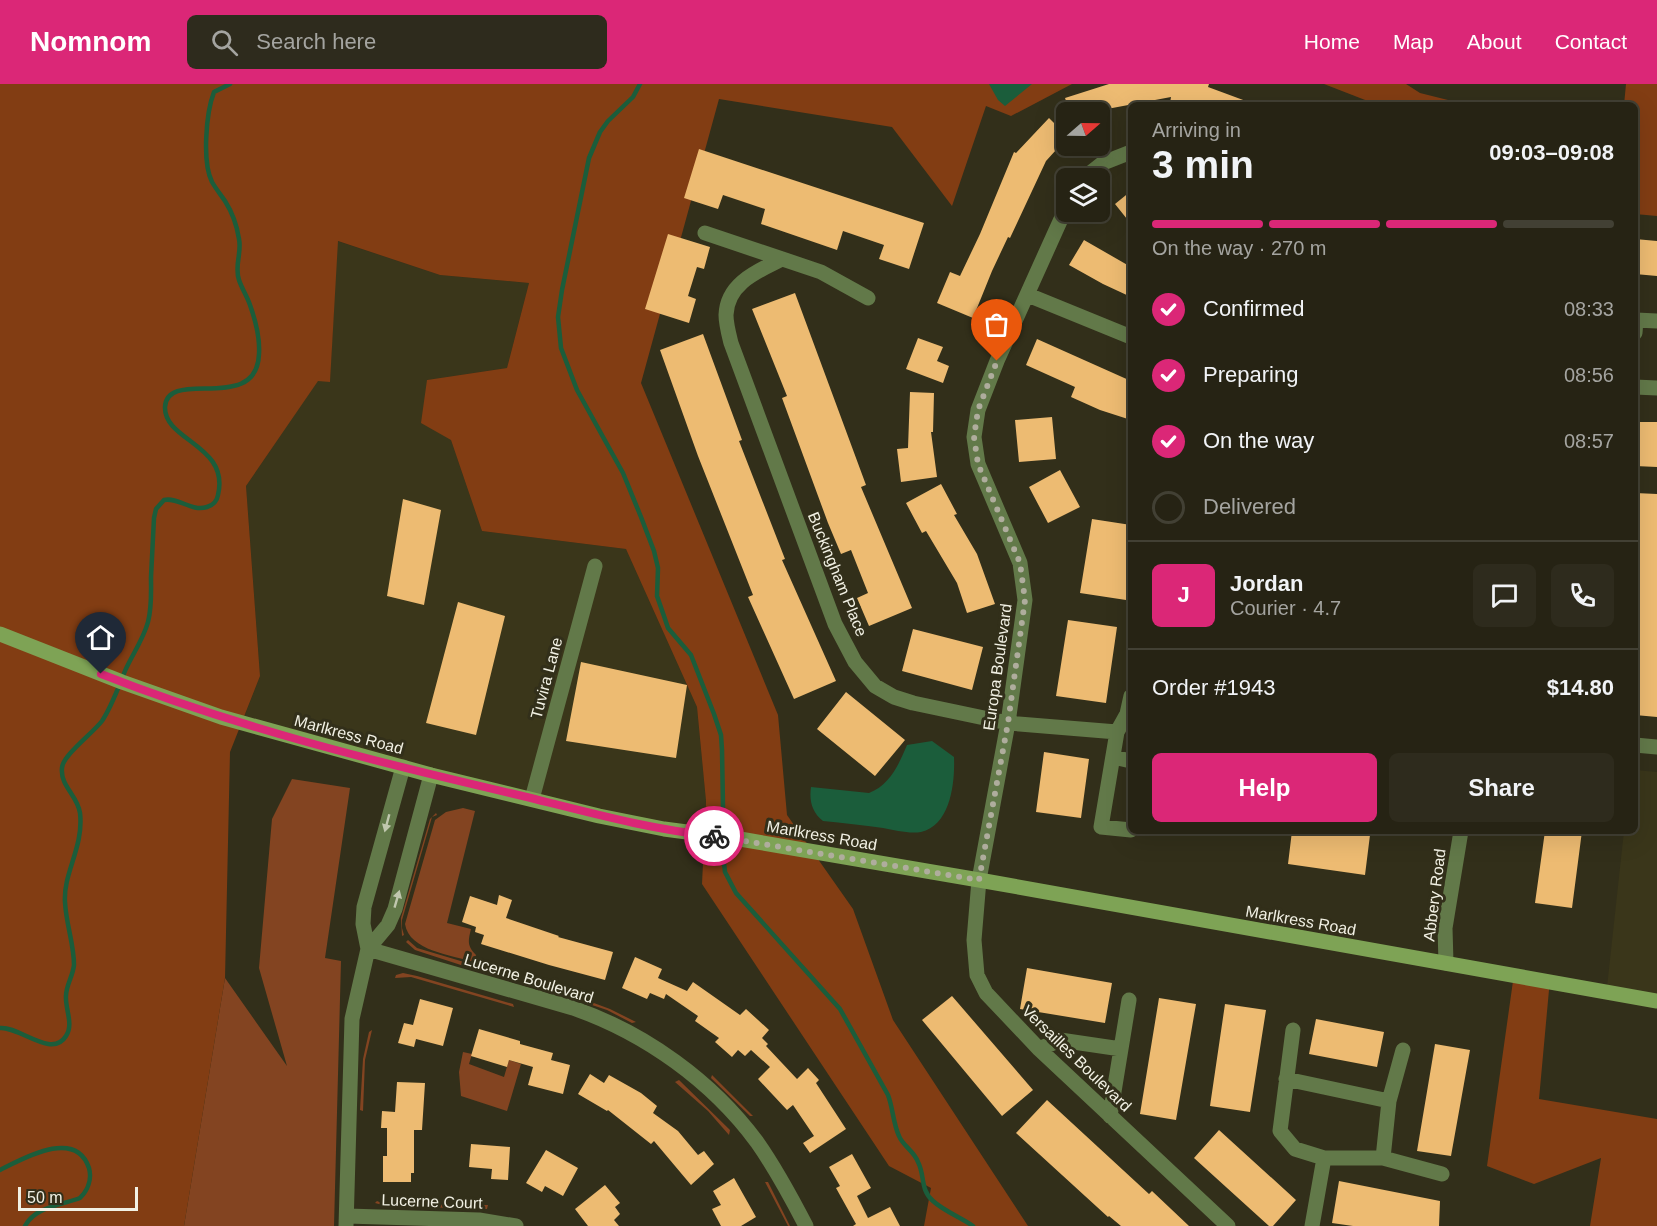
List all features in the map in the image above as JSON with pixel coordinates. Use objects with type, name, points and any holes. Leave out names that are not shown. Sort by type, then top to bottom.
[{"type":"street","points":[[1097,168],[1103,163],[1128,153]]},
{"type":"street","name":"Europa Boulevard","points":[[979,880],[1008,723],[1025,600],[1020,563],[978,464],[974,437],[978,410],[997,361],[1060,222]]},
{"type":"street","points":[[705,233],[820,272],[868,298]]},
{"type":"street","name":"Buckingham Place","points":[[782,258],[746,278],[730,296],[726,316],[731,343],[835,624],[855,662],[875,686],[894,697],[914,703],[1008,723],[1117,732]]},
{"type":"street","points":[[1028,295],[1128,337]]},
{"type":"street","points":[[1638,320],[1657,321]]},
{"type":"street","points":[[1638,387],[1657,388]]},
{"type":"street","name":"Tuvira Lane","points":[[532,799],[595,566]]},
{"type":"street","name":"Marlkress Road","points":[[0,634],[122,682],[221,717],[403,767],[599,816],[691,834],[740,839],[979,880],[1657,1001]]},
{"type":"street","points":[[1128,707],[1117,732],[1101,827],[1128,830]]},
{"type":"street","points":[[1638,745],[1657,747]]},
{"type":"street","points":[[1113,757],[1128,760]]},
{"type":"street","points":[[347,1221],[352,1019],[368,949],[363,924],[364,907],[403,767]]},
{"type":"street","points":[[368,949],[391,918],[431,774]]},
{"type":"street","name":"Abbery Road","points":[[1446,963],[1445,928],[1461,834]]},
{"type":"street","name":"Versailles Boulevard","points":[[979,880],[974,940],[977,975],[986,993],[1039,1048],[1228,1226]]},
{"type":"street","name":"Lucerne Boulevard","points":[[368,949],[582,1011],[606,1021],[657,1049],[702,1084],[747,1129],[776,1172],[806,1226]]},
{"type":"street","points":[[1110,1116],[1129,1000]]},
{"type":"street","points":[[1293,1030],[1280,1131],[1295,1149],[1324,1158],[1383,1158],[1442,1173]]},
{"type":"street","points":[[1039,1048],[1060,1040],[1121,1049]]},
{"type":"street","points":[[1383,1158],[1389,1101],[1402,1050]]},
{"type":"street","points":[[1286,1079],[1389,1101]]},
{"type":"street","points":[[1311,1226],[1324,1158]]},
{"type":"street","name":"Lucerne Court","points":[[347,1221],[479,1220],[516,1226]]},
{"type":"shaded area","points":[[0,84],[1072,84],[1011,116],[986,106],[952,206],[892,127],[719,99],[641,383],[778,715],[787,815],[853,909],[893,1020],[1028,1226],[924,1226],[931,1188],[889,1166],[702,884],[706,801],[697,707],[626,549],[482,531],[451,440],[421,423],[427,380],[507,368],[529,283],[440,275],[338,241],[330,382],[318,381],[246,486],[260,676],[230,752],[225,978],[184,1226],[0,1226]]},
{"type":"shaded area","points":[[989,84],[1032,84],[1005,106],[998,100]]},
{"type":"shaded area","points":[[1324,84],[1406,84],[1420,93],[1456,102],[1370,102]]},
{"type":"shaded area","points":[[1626,84],[1657,84],[1657,216],[1638,214],[1638,102],[1624,102]]},
{"type":"shaded area","points":[[337,241],[440,275],[529,283],[507,368],[427,380],[451,440],[482,531],[626,549],[697,707],[706,801],[701,834],[558,807],[243,720],[260,676],[246,486],[318,380],[330,381]]},
{"type":"shaded area","points":[[932,741],[954,757],[954,767],[952,790],[945,812],[931,828],[921,832],[902,832],[823,821],[819,818],[811,802],[811,787],[869,793],[883,785],[888,779],[907,745]]},
{"type":"shaded area","points":[[1638,770],[1657,772],[1657,996],[1607,987],[1624,834],[1638,834]]},
{"type":"shaded area","points":[[292,779],[350,788],[325,958],[341,961],[334,1226],[184,1226],[225,978],[287,1066],[259,968],[272,819]]},
{"type":"shaded area","points":[[463,808],[475,811],[447,923],[471,929],[469,943],[476,955],[474,962],[423,946],[408,933],[405,924],[435,820],[446,812]]},
{"type":"shaded area","points":[[432,817],[402,920],[404,935],[402,936],[401,918]]},
{"type":"shaded area","points":[[408,940],[417,948],[474,965],[470,968],[415,950],[406,942]]},
{"type":"shaded area","points":[[403,973],[513,1004],[514,1007],[411,977],[395,978],[396,975]]},
{"type":"shaded area","points":[[1514,974],[1550,979],[1539,1099],[1657,1119],[1657,1226],[1590,1226],[1601,1158],[1534,1184],[1487,1166]]},
{"type":"shaded area","points":[[575,996],[636,1022],[632,1023],[607,1010],[574,999]]},
{"type":"shaded area","points":[[372,1030],[365,1060],[363,1111],[360,1110],[363,1059],[369,1032]]},
{"type":"shaded area","points":[[463,1052],[472,1054],[469,1064],[504,1077],[509,1060],[521,1064],[507,1111],[461,1096],[459,1072]]},
{"type":"shaded area","points":[[712,1075],[753,1116],[750,1116],[711,1078]]},
{"type":"shaded area","points":[[679,1080],[730,1130],[729,1135],[708,1111],[675,1082]]},
{"type":"shaded area","points":[[765,1182],[768,1182],[790,1226],[788,1226]]},
{"type":"shaded area","points":[[377,1201],[384,1204],[488,1205],[487,1209],[386,1206],[375,1203]]},
{"type":"building","points":[[1109,84],[1209,84],[1208,87],[1249,102],[1170,102],[1171,97],[1144,102],[1128,102],[1128,105],[1110,108],[1110,102],[1066,102],[1065,98]]},
{"type":"building","points":[[1049,118],[1056,125],[1056,150],[1046,161],[1010,238],[1008,237],[973,318],[937,303],[950,272],[960,276],[1014,152],[1016,153]]},
{"type":"building","points":[[699,149],[924,223],[909,269],[879,259],[884,245],[843,231],[837,250],[761,224],[765,209],[723,195],[718,209],[684,198]]},
{"type":"building","points":[[1128,193],[1128,220],[1115,204]]},
{"type":"building","points":[[668,234],[710,247],[704,269],[697,267],[688,296],[696,299],[689,323],[645,309]]},
{"type":"building","points":[[1638,239],[1657,241],[1657,276],[1638,274]]},
{"type":"building","points":[[1084,240],[1128,265],[1128,296],[1103,284],[1069,265]]},
{"type":"building","points":[[795,293],[866,485],[861,487],[912,608],[869,626],[857,598],[868,593],[851,550],[841,554],[828,523],[782,398],[787,396],[752,309]]},
{"type":"building","points":[[703,334],[742,440],[739,441],[785,559],[782,560],[836,681],[794,699],[748,597],[753,595],[698,456],[660,350]]},
{"type":"building","points":[[918,338],[943,347],[937,361],[949,366],[943,383],[906,369]]},
{"type":"building","points":[[1037,339],[1128,380],[1128,419],[1071,397],[1075,387],[1026,365]]},
{"type":"building","points":[[910,392],[934,393],[933,432],[931,432],[937,477],[901,482],[897,449],[908,448]]},
{"type":"building","points":[[1052,417],[1056,459],[1019,462],[1015,420]]},
{"type":"building","points":[[1638,422],[1657,422],[1657,467],[1638,466]]},
{"type":"building","points":[[1060,470],[1080,507],[1048,523],[1029,487]]},
{"type":"building","points":[[941,484],[957,514],[954,515],[977,554],[995,604],[967,613],[957,583],[926,531],[922,533],[906,503]]},
{"type":"building","points":[[1638,493],[1657,494],[1657,717],[1638,715]]},
{"type":"building","points":[[403,499],[441,510],[424,605],[387,596]]},
{"type":"building","points":[[1092,519],[1128,525],[1126,600],[1080,593]]},
{"type":"building","points":[[458,602],[505,616],[476,735],[426,723]]},
{"type":"building","points":[[1068,620],[1117,627],[1106,703],[1056,696]]},
{"type":"building","points":[[913,629],[983,647],[972,690],[902,671]]},
{"type":"building","points":[[581,662],[687,685],[676,758],[566,741]]},
{"type":"building","points":[[846,692],[905,740],[875,776],[817,729]]},
{"type":"building","points":[[1044,752],[1089,759],[1081,818],[1036,812]]},
{"type":"building","points":[[1292,834],[1370,835],[1365,875],[1288,864]]},
{"type":"building","points":[[1545,834],[1582,834],[1572,908],[1535,903]]},
{"type":"building","points":[[499,895],[512,900],[506,918],[558,937],[613,952],[605,980],[481,944],[484,935],[475,932],[476,927],[462,922],[470,896],[497,905]]},
{"type":"building","points":[[635,957],[662,969],[658,978],[687,991],[693,982],[740,1015],[746,1009],[769,1030],[762,1038],[768,1044],[766,1046],[797,1079],[808,1068],[819,1080],[816,1083],[846,1129],[810,1153],[803,1143],[814,1136],[793,1105],[787,1110],[758,1079],[770,1067],[751,1050],[745,1056],[738,1050],[732,1057],[715,1042],[719,1038],[695,1021],[698,1016],[666,994],[664,999],[650,993],[647,999],[622,988]]},
{"type":"building","points":[[1027,968],[1112,983],[1105,1023],[1020,1009]]},
{"type":"building","points":[[952,996],[1033,1090],[1002,1116],[922,1020]]},
{"type":"building","points":[[1159,998],[1196,1004],[1176,1120],[1140,1114]]},
{"type":"building","points":[[420,999],[453,1008],[443,1046],[416,1039],[414,1047],[398,1043],[404,1023],[413,1025]]},
{"type":"building","points":[[1225,1004],[1266,1010],[1250,1112],[1210,1106]]},
{"type":"building","points":[[1316,1019],[1384,1032],[1377,1067],[1309,1054]]},
{"type":"building","points":[[479,1029],[553,1053],[551,1060],[570,1065],[563,1094],[528,1085],[533,1067],[509,1060],[507,1067],[471,1056]]},
{"type":"building","points":[[1435,1044],[1470,1050],[1451,1156],[1417,1151]]},
{"type":"building","points":[[590,1074],[604,1083],[609,1075],[641,1093],[657,1106],[653,1113],[678,1131],[698,1155],[704,1151],[714,1164],[691,1185],[654,1141],[651,1144],[608,1110],[578,1094]]},
{"type":"building","points":[[397,1082],[425,1083],[422,1130],[414,1130],[414,1173],[411,1173],[411,1182],[383,1182],[383,1156],[387,1156],[387,1128],[381,1128],[382,1111],[395,1112]]},
{"type":"building","points":[[1047,1100],[1149,1194],[1152,1191],[1189,1226],[1121,1226],[1108,1217],[1016,1133]]},
{"type":"building","points":[[1219,1130],[1296,1200],[1273,1226],[1269,1226],[1194,1158]]},
{"type":"building","points":[[471,1144],[510,1147],[508,1180],[491,1179],[492,1169],[469,1167]]},
{"type":"building","points":[[546,1150],[578,1168],[563,1196],[545,1186],[542,1192],[526,1183]]},
{"type":"building","points":[[852,1154],[871,1188],[857,1196],[868,1218],[890,1207],[900,1226],[853,1226],[856,1224],[836,1188],[840,1186],[829,1167]]},
{"type":"building","points":[[734,1178],[756,1217],[741,1226],[721,1226],[712,1209],[721,1205],[713,1191]]},
{"type":"building","points":[[1339,1181],[1440,1201],[1439,1226],[1353,1226],[1332,1223]]},
{"type":"building","points":[[605,1185],[620,1203],[615,1207],[620,1214],[614,1220],[619,1226],[588,1226],[575,1209]]},
{"type":"waterway","points":[[0,1028],[52,1044],[60,1042],[66,1036],[69,1027],[66,992],[74,965],[65,891],[79,837],[80,813],[76,801],[66,786],[62,774],[63,763],[106,715],[146,629],[151,605],[156,509],[164,500],[196,508],[207,507],[213,504],[218,497],[219,478],[215,465],[206,454],[175,428],[167,418],[165,407],[170,396],[180,390],[229,387],[244,382],[254,372],[259,354],[255,322],[238,275],[240,244],[237,229],[228,205],[212,182],[207,162],[206,137],[211,101],[214,92],[230,84]]},
{"type":"waterway","points":[[640,84],[633,97],[600,132],[589,158],[558,317],[561,348],[577,390],[623,473],[654,551],[658,568],[657,596],[668,628],[691,655],[721,735],[725,872],[736,893],[840,1009],[888,1095],[899,1136],[916,1158],[929,1197],[942,1208],[973,1226]]},
{"type":"waterway","points":[[0,1170],[35,1154],[61,1148],[73,1150],[82,1156],[89,1168],[89,1184],[80,1198],[42,1211],[29,1220],[25,1226]]},
{"type":"way so far","points":[[714,836],[979,880],[1008,723],[1025,600],[1020,563],[978,464],[974,437],[978,410],[997,361]]},
{"type":"route","points":[[101,674],[221,717],[308,742],[599,816],[664,830],[714,836]]}]
